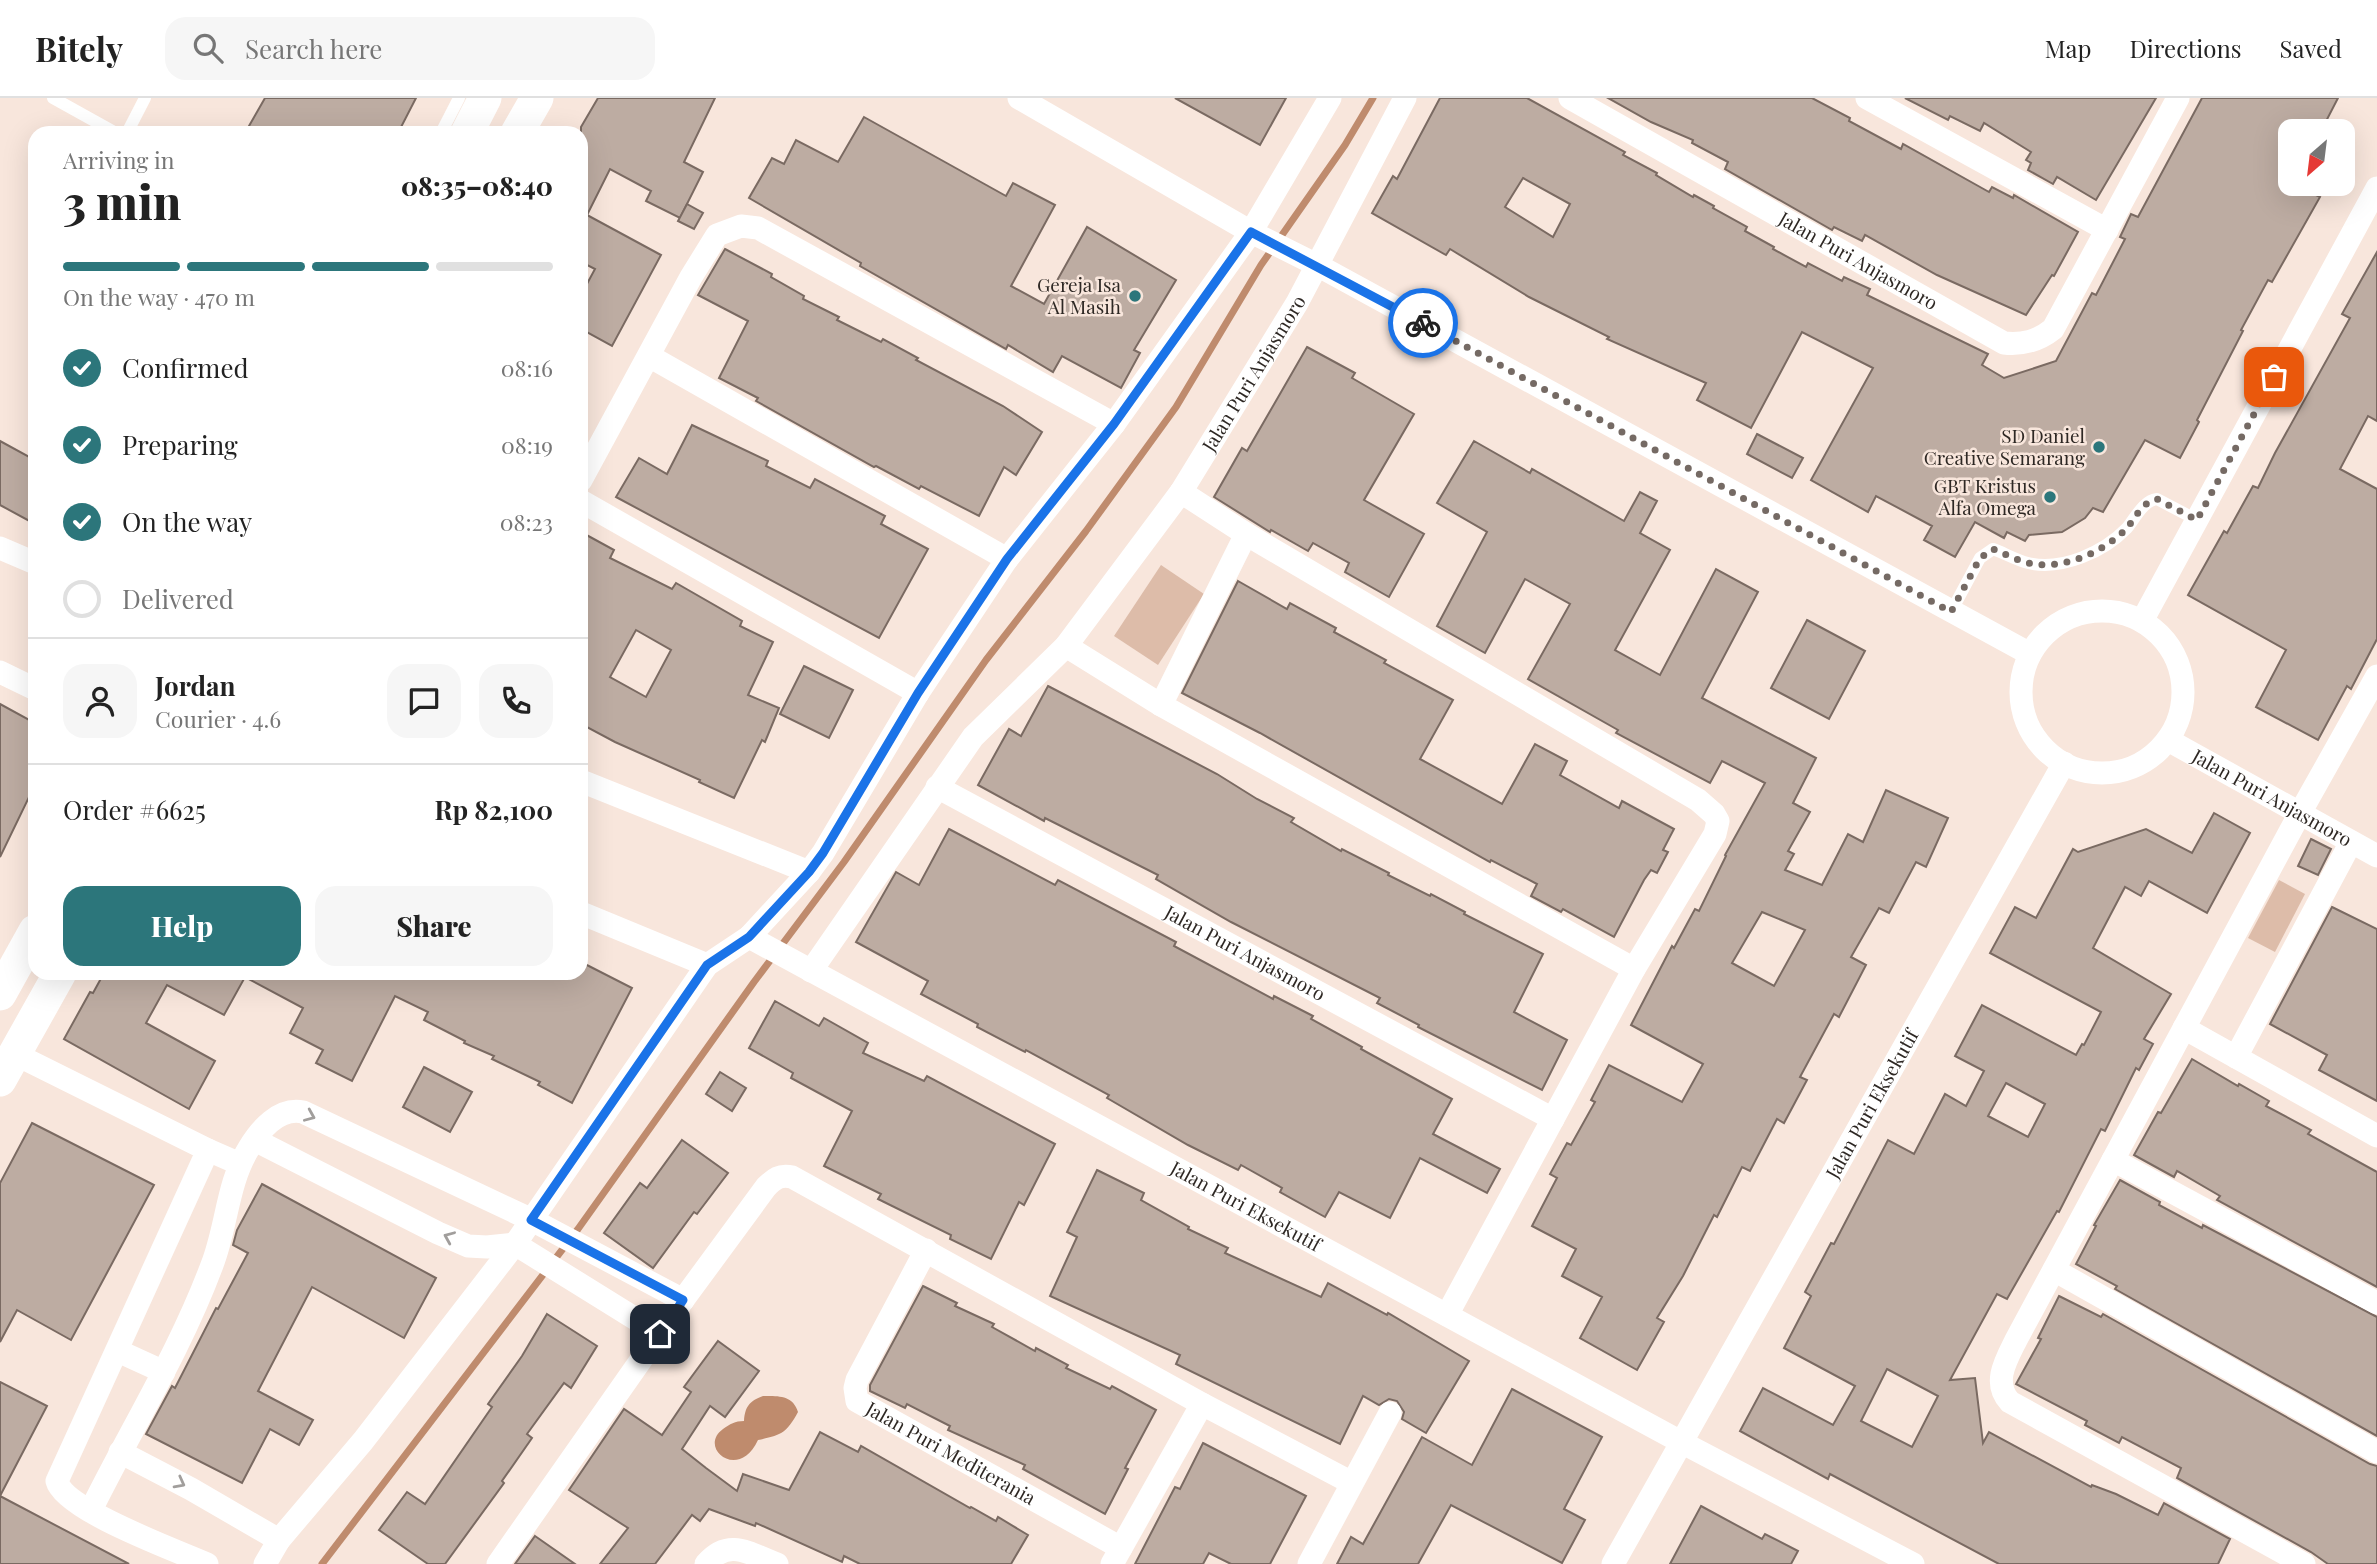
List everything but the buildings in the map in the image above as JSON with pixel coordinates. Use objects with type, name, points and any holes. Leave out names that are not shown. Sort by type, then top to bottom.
[{"type":"street","points":[[471,126],[485,98]]},
{"type":"street","points":[[521,126],[537,98]]},
{"type":"street","points":[[1019,98],[1257,234],[2029,654]]},
{"type":"street","points":[[265,1564],[279,1540],[363,1441],[515,1244],[707,965],[749,937],[823,853],[918,693],[1007,559],[1114,424],[1257,234],[1330,98]]},
{"type":"street","name":"Jalan Puri Anjasmoro","points":[[807,969],[973,737],[1066,646],[1181,492],[1297,303],[1310,262],[1405,98]]},
{"type":"street","name":"Jalan Puri Anjasmoro","points":[[1570,98],[2004,343],[2030,342],[2053,329],[2178,98]]},
{"type":"street","points":[[1867,98],[2106,230]]},
{"type":"street","points":[[2142,621],[2377,188]]},
{"type":"street","points":[[588,467],[691,277],[717,235],[741,226],[758,228],[1114,424]]},
{"type":"street","points":[[649,356],[1007,559]]},
{"type":"street","points":[[1181,492],[1246,534],[1698,800],[1718,821],[1715,834],[1634,969],[1447,1315]]},
{"type":"street","points":[[588,505],[918,693]]},
{"type":"street","points":[[1161,705],[1246,534]]},
{"type":"street","points":[[0,548],[28,560]]},
{"type":"street","points":[[2091,611],[2118,612],[2142,621],[2163,638],[2177,661],[2183,687],[2180,714],[2168,740],[2153,755],[2133,767],[2110,772],[2086,771],[2064,763],[2044,748],[2029,727],[2025,715],[2022,704],[2022,678],[2029,654],[2045,634],[2066,619],[2091,611]]},
{"type":"street","points":[[1066,646],[1161,705],[1634,969]]},
{"type":"street","points":[[0,672],[28,686]]},
{"type":"street","points":[[2304,1564],[2010,1402],[2003,1395],[2001,1382],[2005,1363],[2053,1270],[2377,676]]},
{"type":"street","name":"Jalan Puri Anjasmoro","points":[[2168,740],[2377,856]]},
{"type":"street","name":"Jalan Puri Eksekutif","points":[[1613,1564],[2064,763]]},
{"type":"street","points":[[588,784],[809,872]]},
{"type":"street","name":"Jalan Puri Anjasmoro","points":[[937,787],[1553,1119]]},
{"type":"street","points":[[2236,1057],[2351,842]]},
{"type":"street","points":[[588,916],[707,965]]},
{"type":"street","name":"Jalan Puri Eksekutif","points":[[749,937],[1681,1442],[1913,1564]]},
{"type":"street","points":[[0,994],[28,944]]},
{"type":"street","points":[[56,980],[7,1067],[240,1164]]},
{"type":"street","points":[[2184,1028],[2377,1136]]},
{"type":"street","points":[[91,1510],[164,1372],[212,1265],[240,1164],[255,1140],[278,1116],[290,1111],[303,1112],[531,1220],[683,1300]]},
{"type":"street","points":[[255,1140],[468,1246],[515,1244],[660,1334]]},
{"type":"street","points":[[207,1564],[125,1530],[66,1496],[59,1489],[57,1481],[208,1150]]},
{"type":"street","points":[[2113,1160],[2377,1303]]},
{"type":"street","points":[[498,1564],[683,1300],[766,1187],[781,1176],[792,1177],[1202,1404],[1352,1483]]},
{"type":"street","name":"Jalan Puri Mediterania","points":[[926,1250],[857,1380],[856,1401],[1117,1556],[1202,1404]]},
{"type":"street","points":[[2053,1270],[2377,1452]]},
{"type":"street","points":[[118,1351],[164,1372]]},
{"type":"street","points":[[1309,1564],[1390,1413]]},
{"type":"street","points":[[120,1452],[279,1540]]},
{"type":"street","points":[[706,1564],[719,1552],[730,1549],[737,1549],[777,1564]]},
{"type":"lane","points":[[52,98],[103,126]]},
{"type":"lane","points":[[445,126],[459,98]]},
{"type":"lane","points":[[130,126],[143,99]]},
{"type":"lane","points":[[1951,612],[1980,558],[1993,549],[2030,563],[2063,563],[2100,550],[2125,530],[2144,506],[2154,499],[2197,520]]},
{"type":"shaded area","points":[[1161,565],[1204,594],[1158,665],[1114,636]]},
{"type":"shaded area","points":[[2279,880],[2305,894],[2275,952],[2248,938]]},
{"type":"shaded area","points":[[763,1396],[789,1399],[798,1412],[794,1419],[782,1432],[758,1440],[741,1459],[724,1457],[715,1445],[716,1437],[730,1424],[744,1421],[749,1405]]},
{"type":"waterway","points":[[322,1564],[578,1229],[754,982],[844,862],[986,660],[1086,531],[1176,407],[1261,265],[1345,145],[1373,98]]},
{"type":"way so far","points":[[1423,323],[1951,612],[1980,558],[1993,549],[2030,563],[2063,563],[2100,550],[2125,530],[2144,506],[2154,499],[2197,520],[2274,377]]},
{"type":"place","name":"Gereja Isa Al Masih","points":[[1135,296]]},
{"type":"place","name":"SD Daniel Creative Semarang","points":[[2099,447]]},
{"type":"place","name":"GBT Kristus Alfa Omega","points":[[2050,497]]},
{"type":"route","points":[[660,1334],[683,1300],[531,1220],[707,965],[749,937],[823,853],[918,693],[1007,559],[1114,424],[1251,232],[1423,323]]}]
